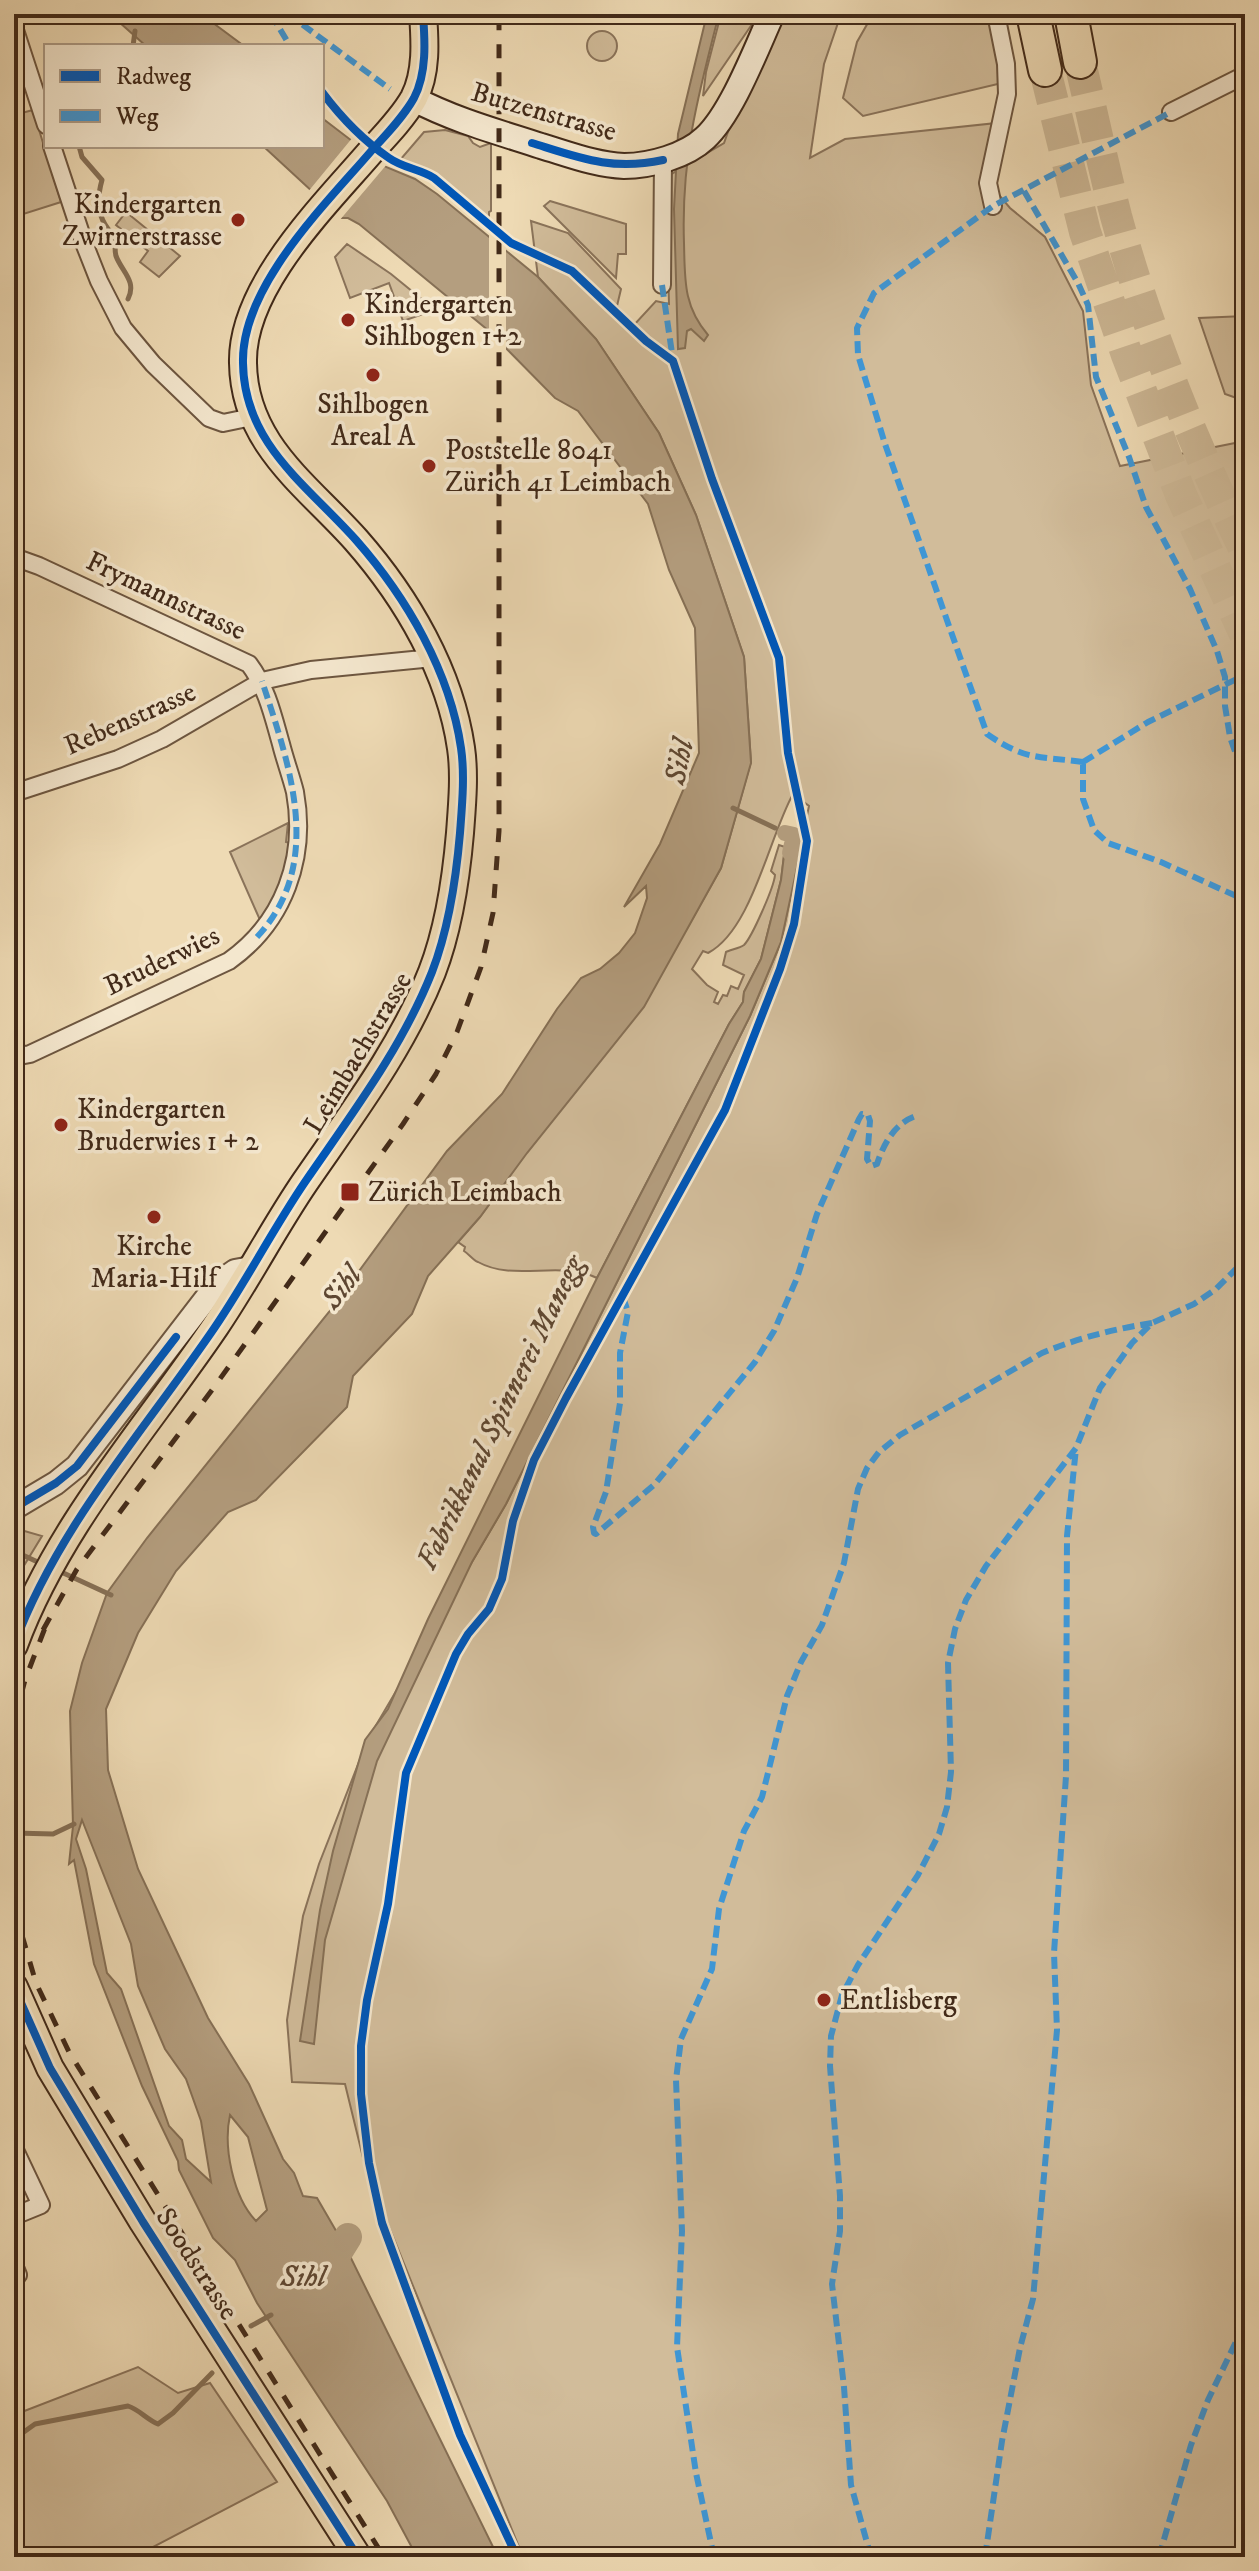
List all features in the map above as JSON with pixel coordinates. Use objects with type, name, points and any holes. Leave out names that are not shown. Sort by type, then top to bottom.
[{"type":"highway","points":[[1033,14],[1045,70]]},
{"type":"highway","points":[[1071,14],[1080,62]]},
{"type":"main road","points":[[414,99],[424,57],[423,14]]},
{"type":"main road","name":"Butzenstrasse","points":[[414,99],[436,111],[601,163],[626,166],[667,158],[706,137],[727,106],[772,14]]},
{"type":"main road","name":"Leimbachstrasse","points":[[251,1268],[301,1187],[383,1066],[419,999],[440,944],[458,862],[462,753],[451,698],[402,602],[370,558],[270,450],[252,417],[242,360],[245,333],[278,264],[414,99]]},
{"type":"main road","points":[[14,1645],[51,1563],[217,1324],[251,1268]]},
{"type":"main road","name":"Soodstrasse","points":[[14,1987],[50,2068],[135,2209],[358,2557]]},
{"type":"street","points":[[993,206],[988,183],[1007,94],[1006,64],[996,14]]},
{"type":"street","points":[[15,31],[44,119]]},
{"type":"street","points":[[1171,112],[1245,75]]},
{"type":"street","points":[[53,148],[99,281],[133,343],[209,418],[223,423],[252,417]]},
{"type":"street","points":[[662,285],[667,158]]},
{"type":"street","name":"Frymannstrasse","points":[[14,557],[51,571],[249,664],[262,681],[311,670],[433,658]]},
{"type":"street","name":"Rebenstrasse","points":[[14,793],[118,759],[162,739],[262,681]]},
{"type":"street","name":"Bruderwies","points":[[14,1057],[30,1054],[229,961],[248,948],[268,925],[289,881],[298,828],[295,792],[262,681]]},
{"type":"street","points":[[14,1508],[49,1488],[77,1466],[218,1283],[235,1271],[251,1268]]},
{"type":"street","points":[[14,2148],[41,2205],[14,2216]]},
{"type":"street","points":[[14,2265],[18,2275],[14,2276]]},
{"type":"shaded area","points":[[721,14],[759,14],[703,96],[706,72]]},
{"type":"shaded area","points":[[779,14],[841,14],[824,64],[810,158],[845,139],[997,123],[987,181],[1010,208],[1045,237],[1083,311],[1091,385],[1120,466],[1245,441],[1245,2557],[523,2557],[366,2170],[345,2084],[292,2082],[287,2020],[303,1916],[319,1864],[368,1739],[506,1504],[750,1016],[781,942],[809,806],[793,794],[748,904],[723,941],[708,953],[703,951],[692,969],[718,992],[714,1002],[718,1004],[723,995],[727,996],[731,986],[738,989],[744,975],[723,965],[726,952],[744,945],[757,922],[774,881],[775,875],[771,871],[779,845],[785,847],[781,880],[761,959],[744,992],[743,1002],[597,1278],[568,1271],[492,1268],[464,1251],[465,1247],[458,1242],[480,1217],[686,930],[721,868],[751,762],[744,657],[696,515],[659,433],[596,339],[538,277],[531,221],[568,233],[621,289],[617,306],[634,325],[656,301],[669,304],[666,196],[670,175],[724,143],[739,101]]},
{"type":"shaded area","points":[[873,14],[991,14],[1002,83],[863,116],[843,98],[857,42]]},
{"type":"shaded area","points":[[602,31],[608,32],[616,40],[616,52],[608,60],[602,61],[596,60],[588,52],[587,46],[588,40],[596,32]]},
{"type":"shaded area","points":[[33,110],[61,202],[14,217],[14,115]]},
{"type":"shaded area","points":[[445,130],[468,136],[480,147],[491,143],[489,219],[426,169],[400,160],[424,132]]},
{"type":"shaded area","points":[[550,201],[626,224],[626,254],[618,254],[616,278],[544,206]]},
{"type":"shaded area","points":[[126,212],[180,256],[159,277],[140,262],[148,251],[116,225]]},
{"type":"shaded area","points":[[347,244],[391,274],[435,310],[403,321],[389,283],[350,298],[335,257]]},
{"type":"shaded area","points":[[1245,316],[1245,401],[1225,394],[1199,318]]},
{"type":"shaded area","points":[[288,823],[286,842],[290,843],[284,873],[260,920],[230,852]]},
{"type":"shaded area","points":[[14,1528],[42,1536],[14,1582]]},
{"type":"shaded area","points":[[138,2367],[178,2393],[210,2383],[277,2482],[134,2557],[14,2557],[14,2415]]},
{"type":"water","points":[[110,14],[201,14],[241,44],[144,44]]},
{"type":"water","points":[[707,14],[719,14],[692,127],[684,212],[687,292],[694,313],[708,335],[704,341],[691,329],[687,331],[685,348],[678,349],[674,209],[678,134]]},
{"type":"water","name":"Sihl","points":[[324,120],[386,167],[415,179],[437,194],[538,277],[596,339],[659,433],[696,515],[744,657],[751,763],[721,868],[644,1007],[480,1217],[428,1276],[412,1314],[353,1376],[347,1407],[256,1500],[228,1512],[176,1571],[138,1633],[106,1709],[108,1770],[138,1869],[208,2018],[249,2084],[303,2196],[317,2198],[346,2248],[498,2557],[417,2557],[387,2501],[257,2303],[235,2260],[213,2238],[142,2086],[94,1964],[74,1860],[69,1864],[73,1826],[70,1711],[82,1663],[107,1593],[147,1538],[329,1312],[447,1151],[502,1094],[581,978],[600,969],[619,953],[635,933],[647,898],[646,886],[624,907],[660,844],[699,753],[695,628],[669,570],[648,504],[578,411],[555,398],[489,331],[359,224],[341,218],[265,148],[324,148]],"holes":[[[82,1820],[131,1944],[138,1986],[165,2049],[186,2079],[201,2121],[211,2182],[186,2159],[182,2140],[169,2126],[121,1989],[107,1973],[86,1869],[76,1839]],[[230,2115],[248,2137],[267,2210],[256,2221],[241,2199],[232,2171],[228,2142]]]},
{"type":"water","points":[[791,831],[804,835],[781,942],[750,1016],[506,1504],[472,1562],[377,1761],[325,1940],[314,2044],[300,2041],[320,1910],[333,1851],[365,1740],[388,1709],[428,1619],[597,1278],[743,1002],[744,992],[761,959]]},
{"type":"pier","points":[[353,137],[388,163],[339,221],[307,193]]},
{"type":"pier","points":[[489,231],[506,245],[506,354],[489,336]]},
{"type":"waterway","points":[[133,44],[135,31]]},
{"type":"waterway","points":[[80,148],[82,157],[102,180],[99,196],[101,217],[115,236],[116,256],[130,282],[128,299]]},
{"type":"waterway","name":"Fabrikkanal Spinnerei Manegg","points":[[733,808],[775,828]]},
{"type":"waterway","name":"Fabrikkanal Spinnerei Manegg","points":[[785,833],[794,835],[790,853]]},
{"type":"waterway","points":[[14,1551],[42,1564]]},
{"type":"waterway","points":[[59,1571],[111,1595]]},
{"type":"waterway","points":[[14,1833],[53,1834],[74,1824]]},
{"type":"waterway","name":"Fabrikkanal Spinnerei Manegg","points":[[325,2274],[348,2237]]},
{"type":"waterway","points":[[251,2326],[271,2315]]},
{"type":"waterway","points":[[14,2439],[35,2424],[128,2406],[158,2424],[212,2373]]},
{"type":"tunnel","points":[[1080,62],[1116,216],[1142,300],[1190,428],[1245,550]]},
{"type":"tunnel","points":[[1045,70],[1085,232],[1127,355],[1181,495],[1245,634]]},
{"type":"railway","points":[[43,1630],[77,1569],[212,1390],[403,1124],[436,1074],[457,1032],[481,967],[493,913],[499,831],[499,14]]},
{"type":"railway","points":[[14,1722],[25,1680],[48,1620]]},
{"type":"railway","points":[[14,1908],[36,1983],[69,2052],[384,2557]]},
{"type":"marked path","points":[[271,14],[289,44]]},
{"type":"marked path","points":[[288,14],[390,89]]},
{"type":"marked path","points":[[1083,762],[1023,753],[987,734],[885,444],[858,355],[857,328],[874,293],[993,206],[1171,112]]},
{"type":"marked path","points":[[1024,191],[1088,305],[1096,377],[1146,507],[1190,589],[1217,651],[1225,677],[1225,706],[1230,737],[1245,780]]},
{"type":"marked path","points":[[662,285],[673,360]]},
{"type":"marked path","points":[[1083,762],[1148,722],[1245,675]]},
{"type":"marked path","points":[[257,937],[278,908],[291,877],[296,845],[296,812],[290,779],[262,681]]},
{"type":"marked path","points":[[1083,762],[1083,799],[1094,830],[1108,843],[1161,862],[1245,900]]},
{"type":"marked path","points":[[623,1297],[628,1312],[620,1353],[620,1403],[606,1492],[593,1527],[596,1534],[654,1485],[755,1362],[774,1331],[797,1278],[817,1214],[862,1114],[868,1115],[870,1121],[867,1159],[871,1166],[877,1164],[896,1129],[916,1116]]},
{"type":"marked path","points":[[871,2557],[851,2485],[832,2284],[840,2231],[840,2196],[830,2066],[831,2036],[842,1995],[858,1965],[918,1875],[939,1834],[947,1807],[951,1772],[948,1663],[955,1629],[966,1600],[986,1566],[1076,1448],[1100,1388],[1132,1343],[1152,1323],[1194,1304],[1216,1289],[1245,1260]]},
{"type":"marked path","points":[[714,2557],[696,2473],[677,2347],[682,2231],[676,2080],[681,2039],[712,1969],[719,1909],[744,1831],[762,1797],[787,1696],[801,1662],[822,1625],[844,1563],[858,1489],[867,1468],[879,1452],[900,1435],[1042,1353],[1096,1335],[1152,1323]]},
{"type":"marked path","points":[[985,2557],[1002,2441],[1033,2299],[1057,2030],[1054,1953],[1066,1776],[1067,1536],[1076,1448]]},
{"type":"marked path","points":[[1159,2557],[1191,2445],[1208,2400],[1245,2323]]},
{"type":"cycle path","points":[[14,1645],[32,1601],[78,1519],[215,1327],[293,1200],[391,1054],[420,1000],[443,938],[456,868],[463,780],[461,748],[447,692],[424,637],[375,562],[299,481],[266,440],[246,392],[243,363],[246,334],[271,276],[311,221],[395,125],[414,98],[423,68],[423,14]]},
{"type":"cycle path","points":[[324,94],[353,128],[380,151],[394,161],[434,178],[511,243],[572,271],[646,341],[673,361],[712,479],[779,658],[788,753],[807,841],[794,924],[780,969],[725,1110],[534,1460],[513,1521],[502,1579],[489,1609],[456,1654],[406,1773],[388,1904],[367,2000],[361,2046],[361,2094],[369,2163],[382,2223],[460,2435],[517,2557]]},
{"type":"cycle path","points":[[532,143],[596,161],[628,164],[663,160]]},
{"type":"cycle path","points":[[14,1508],[56,1483],[77,1466],[176,1337]]},
{"type":"cycle path","points":[[14,1987],[50,2068],[143,2222],[358,2557]]},
{"type":"place","name":"Kindergarten Zwirnerstrasse","points":[[238,220]]},
{"type":"place","name":"Kindergarten Sihlbogen 1+2","points":[[348,320]]},
{"type":"place","name":"Sihlbogen Areal A","points":[[373,375]]},
{"type":"place","name":"Poststelle 8041 Zürich 41 Leimbach","points":[[429,466]]},
{"type":"place","name":"Kindergarten Bruderwies 1 + 2","points":[[61,1125]]},
{"type":"place","name":"Zürich Leimbach","points":[[350,1192]]},
{"type":"place","name":"Kirche Maria-Hilf","points":[[154,1217]]},
{"type":"place","name":"Entlisberg","points":[[824,2000]]}]
